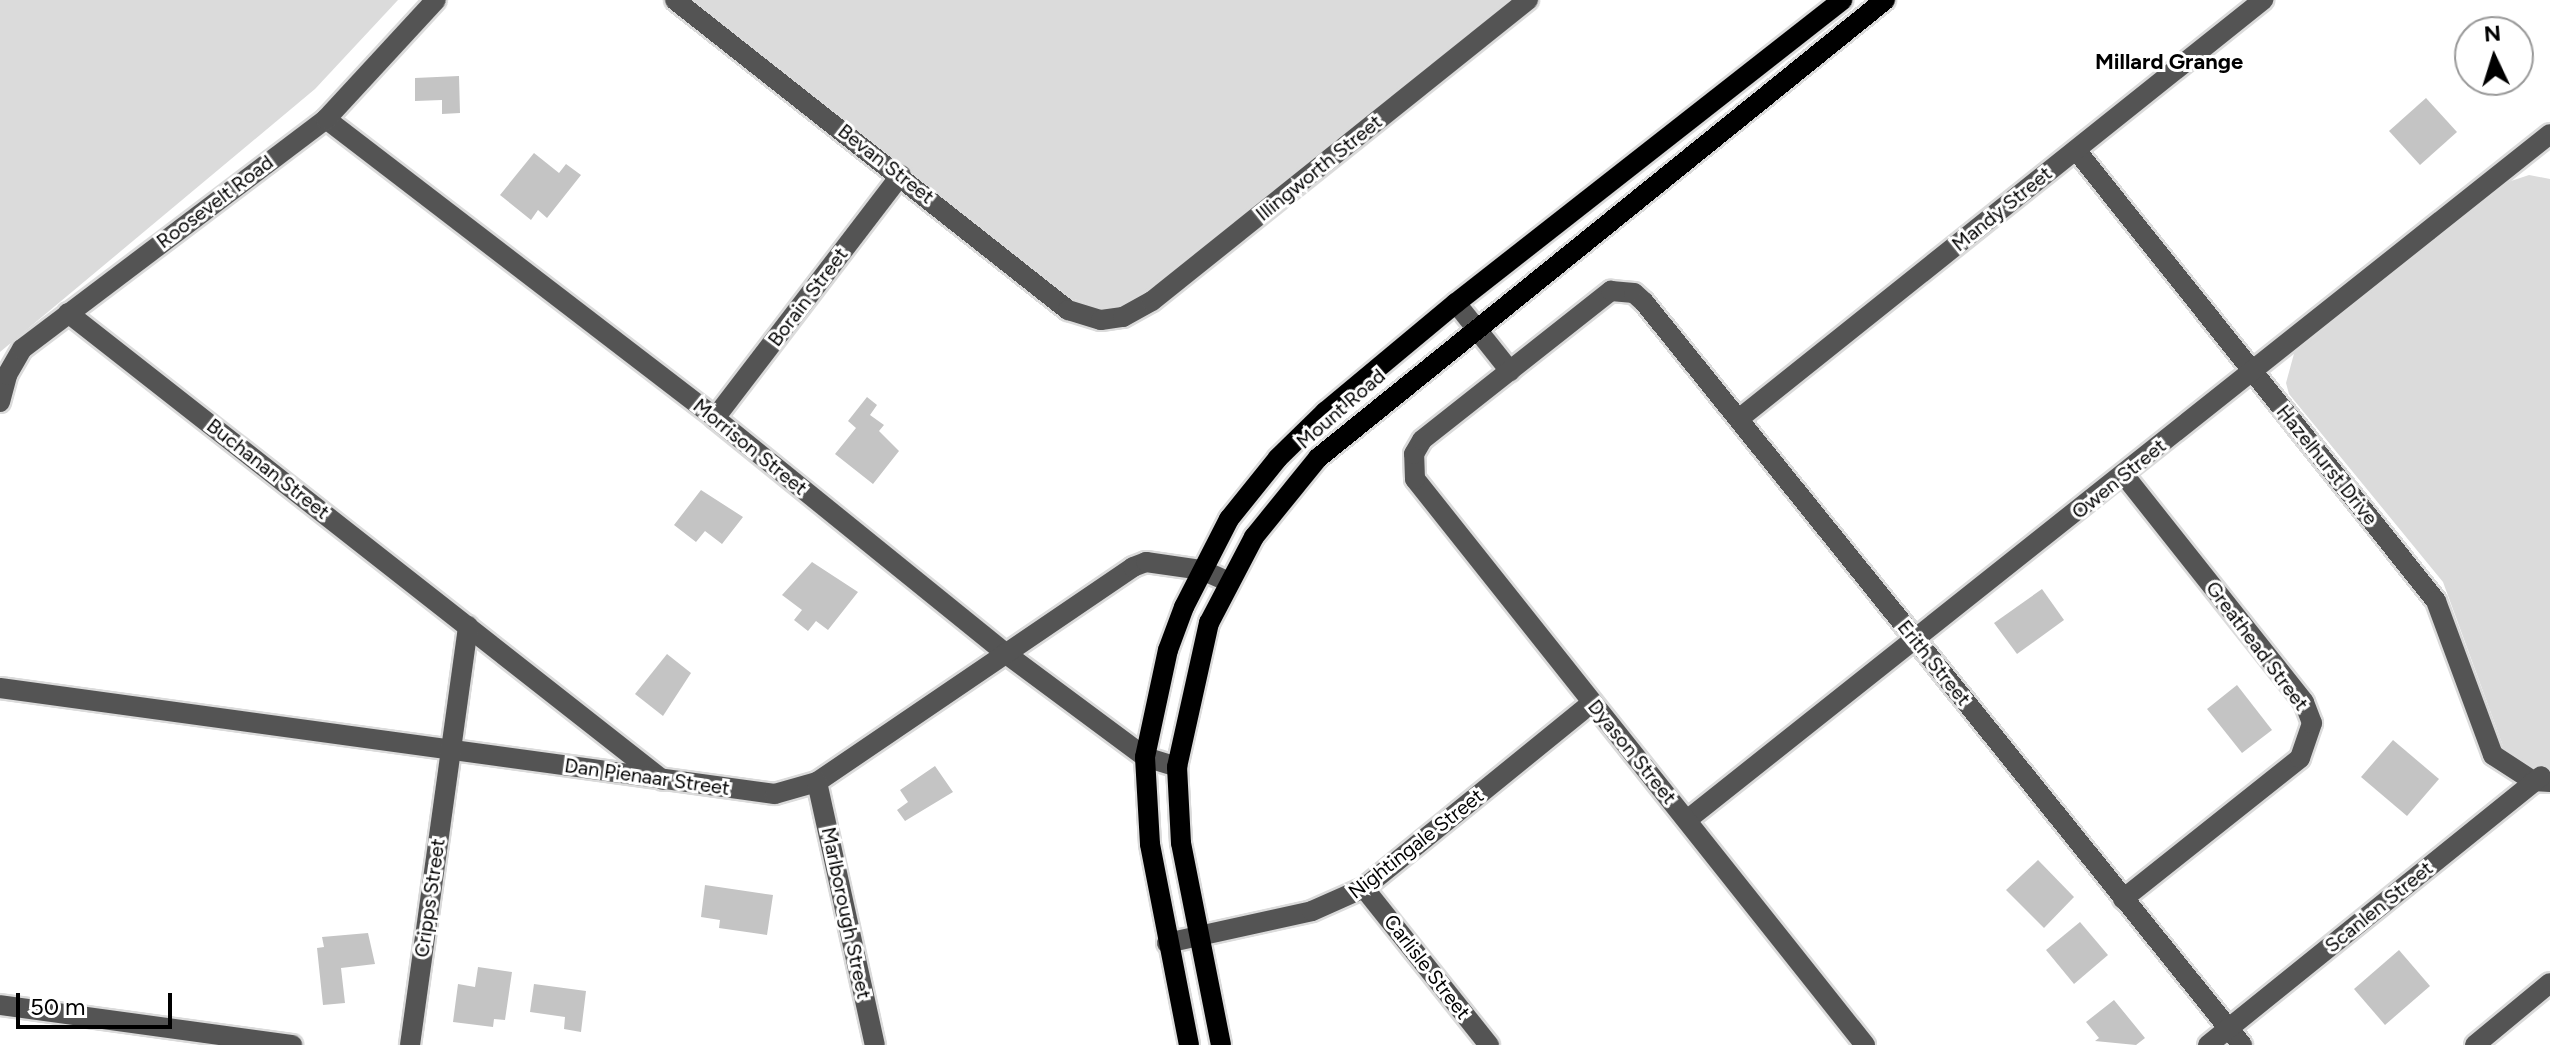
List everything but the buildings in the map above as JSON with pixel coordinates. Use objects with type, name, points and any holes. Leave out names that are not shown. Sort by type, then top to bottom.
[{"type":"main road","name":"Mount Road","points":[[1189,1045],[1150,844],[1145,757],[1168,650],[1202,570],[1229,519],[1278,458],[1456,303],[1842,0]]},
{"type":"main road","name":"Mount Road","points":[[1221,1045],[1197,938],[1181,843],[1177,767],[1196,671],[1227,581],[1279,501],[1318,458],[1477,326],[1885,0]]},
{"type":"street","name":"Roosevelt Road","points":[[0,402],[13,362],[68,313],[326,119],[436,0]]},
{"type":"street","name":"Bevan Street","points":[[675,0],[901,175],[1068,310],[1101,320]]},
{"type":"street","name":"Illingworth Street","points":[[1101,320],[1123,317],[1152,301],[1528,0]]},
{"type":"street","name":"Mandy Street","points":[[1740,418],[2263,0]]},
{"type":"street","name":"Morrison Street","points":[[326,119],[715,418],[1005,653],[1145,757],[1177,767]]},
{"type":"street","name":"Owen Street","points":[[1687,820],[2549,136]]},
{"type":"street","name":"Hazelhurst Drive","points":[[2076,150],[2436,601],[2484,739],[2507,767],[2542,782]]},
{"type":"street","name":"Borain Street","points":[[715,418],[901,175]]},
{"type":"street","name":"Erith Street","points":[[1510,371],[1601,297],[1622,290],[1644,302],[2242,1045]]},
{"type":"street","points":[[1456,303],[1510,371]]},
{"type":"street","name":"Buchanan Street","points":[[68,313],[663,780]]},
{"type":"street","name":"Dyason Street","points":[[1510,371],[1422,440],[1414,454],[1415,479],[1865,1045]]},
{"type":"street","name":"Greathead Street","points":[[2123,899],[2300,758],[2312,723],[2304,702],[2124,475]]},
{"type":"street","name":"Dan Pienaar Street","points":[[0,688],[775,794],[817,782],[1133,567],[1146,562],[1202,570],[1227,581]]},
{"type":"street","points":[[450,750],[468,626]]},
{"type":"street","name":"Nightingale Street","points":[[1167,943],[1312,911],[1364,888],[1592,703]]},
{"type":"street","name":"Cripps Street","points":[[410,1045],[450,750]]},
{"type":"street","name":"Scanlen Street","points":[[2208,1045],[2542,782],[2550,768]]},
{"type":"street","name":"Marlborough Street","points":[[817,782],[875,1045]]},
{"type":"street","name":"Carlisle Street","points":[[1364,888],[1489,1045]]},
{"type":"street","points":[[2475,1045],[2550,983]]},
{"type":"street","points":[[0,1005],[292,1045]]},
{"type":"shaded area","points":[[0,0],[398,0],[315,89],[0,352]]},
{"type":"shaded area","points":[[694,0],[1511,0],[1138,299],[1107,310],[1068,297]]},
{"type":"shaded area","points":[[2529,175],[2550,179],[2550,783],[2507,757],[2443,582],[2289,394],[2286,383],[2295,350],[2505,183]]},
{"type":"district","name":"Millard Grange","points":[[2169,62]]}]
